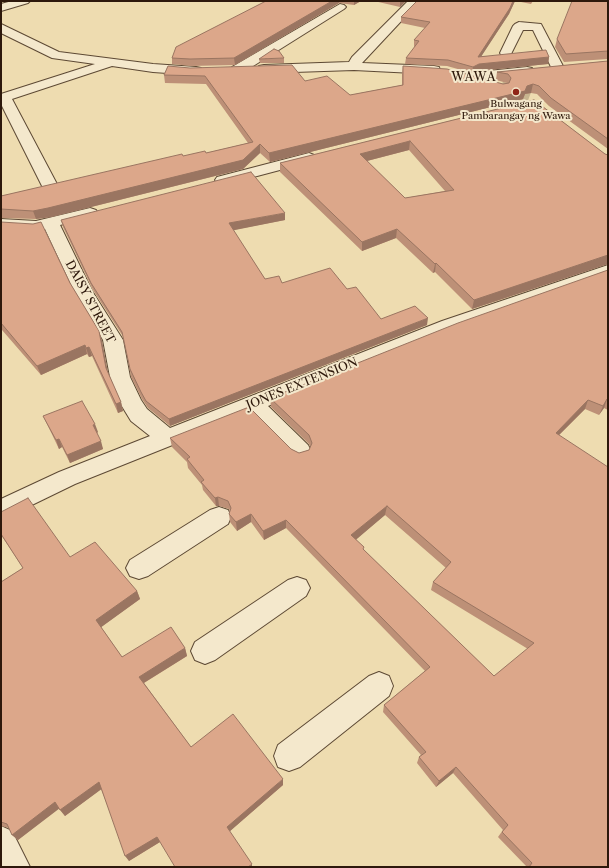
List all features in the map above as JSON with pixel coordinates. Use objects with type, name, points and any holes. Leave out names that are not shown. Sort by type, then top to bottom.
[{"type":"street","points":[[1,8],[24,1]]},
{"type":"street","points":[[354,66],[356,60],[414,1]]},
{"type":"street","points":[[237,70],[340,7]]},
{"type":"street","points":[[506,53],[519,26],[537,27],[558,68]]},
{"type":"street","points":[[2,29],[56,55],[153,68],[206,70]]},
{"type":"street","points":[[50,186],[3,97],[110,63]]},
{"type":"street","points":[[222,70],[354,66],[424,69],[458,75],[501,87]]},
{"type":"street","points":[[458,75],[572,67]]},
{"type":"street","points":[[212,182],[319,155]]},
{"type":"street","points":[[1,224],[36,226],[105,209]]},
{"type":"street","name":"DAISY STREET","points":[[51,223],[84,291],[113,340],[120,377],[131,403],[139,415],[167,438]]},
{"type":"street","name":"JONES EXTENSION","points":[[1,510],[67,478],[449,326],[608,271]]},
{"type":"street","points":[[253,404],[300,451]]},
{"type":"street","points":[[139,568],[219,517]]},
{"type":"street","points":[[205,650],[297,588]]},
{"type":"street","points":[[289,756],[379,686]]},
{"type":"street","points":[[1,842],[14,867]]},
{"type":"building","points":[[266,1],[332,1],[234,58],[172,58],[176,47]]},
{"type":"building","points":[[417,1],[513,1],[478,57],[546,50],[549,57],[479,64],[473,67],[448,60],[406,58],[419,41],[414,40],[430,22],[401,17]]},
{"type":"building","points":[[572,1],[608,1],[608,51],[566,54],[557,39]]},
{"type":"building","points":[[274,49],[279,51],[284,58],[259,59]]},
{"type":"building","points":[[608,61],[608,139],[551,98],[539,86],[533,84],[527,86],[525,91],[269,153],[260,144],[243,160],[48,208],[33,211],[1,209],[1,196],[182,154],[183,156],[205,151],[206,153],[253,142],[205,76],[164,75],[168,66],[190,68],[292,65],[305,81],[327,76],[350,95],[403,85],[403,66],[447,69],[503,84],[509,83],[511,78],[508,74],[497,72]]},
{"type":"building","points":[[534,100],[608,155],[608,255],[474,300],[436,263],[435,264],[397,229],[362,242],[280,163]],"holes":[[[410,141],[454,190],[405,198],[360,154]]]},
{"type":"building","points":[[251,172],[285,213],[229,223],[265,279],[279,276],[282,283],[330,268],[347,289],[356,287],[381,319],[415,306],[428,318],[169,419],[146,401],[141,392],[130,369],[122,332],[91,283],[61,220]]},
{"type":"building","points":[[1,222],[33,224],[41,222],[70,283],[99,331],[106,368],[121,402],[116,404],[89,347],[86,348],[85,345],[37,366],[1,323]]},
{"type":"building","points":[[608,270],[608,399],[603,406],[588,400],[556,433],[608,467],[608,867],[529,867],[532,863],[502,832],[508,825],[456,767],[439,781],[419,757],[426,752],[384,705],[430,667],[286,520],[263,531],[251,514],[236,522],[229,514],[231,508],[228,501],[218,497],[215,498],[201,482],[204,480],[187,459],[190,457],[170,438],[249,407],[291,449],[299,453],[309,450],[312,443],[309,435],[270,398],[458,323]],"holes":[[[387,506],[451,562],[433,582],[534,643],[494,676],[363,549],[364,547],[351,535]]]},
{"type":"building","points":[[82,401],[95,424],[93,425],[101,441],[67,455],[59,439],[56,440],[43,416]]},
{"type":"building","points":[[28,498],[70,557],[95,542],[137,591],[96,620],[122,657],[171,627],[185,648],[139,677],[191,747],[233,714],[283,779],[227,827],[252,864],[248,867],[175,867],[157,837],[125,856],[99,782],[60,810],[55,802],[12,835],[7,824],[1,822],[1,582],[23,568],[1,534],[1,512]]},
{"type":"tunnel","points":[[501,87],[531,98]]},
{"type":"place","name":"Bulwagang Pambarangay ng Wawa","points":[[516,92]]},
{"type":"district","name":"WAWA","points":[[474,78]]}]
